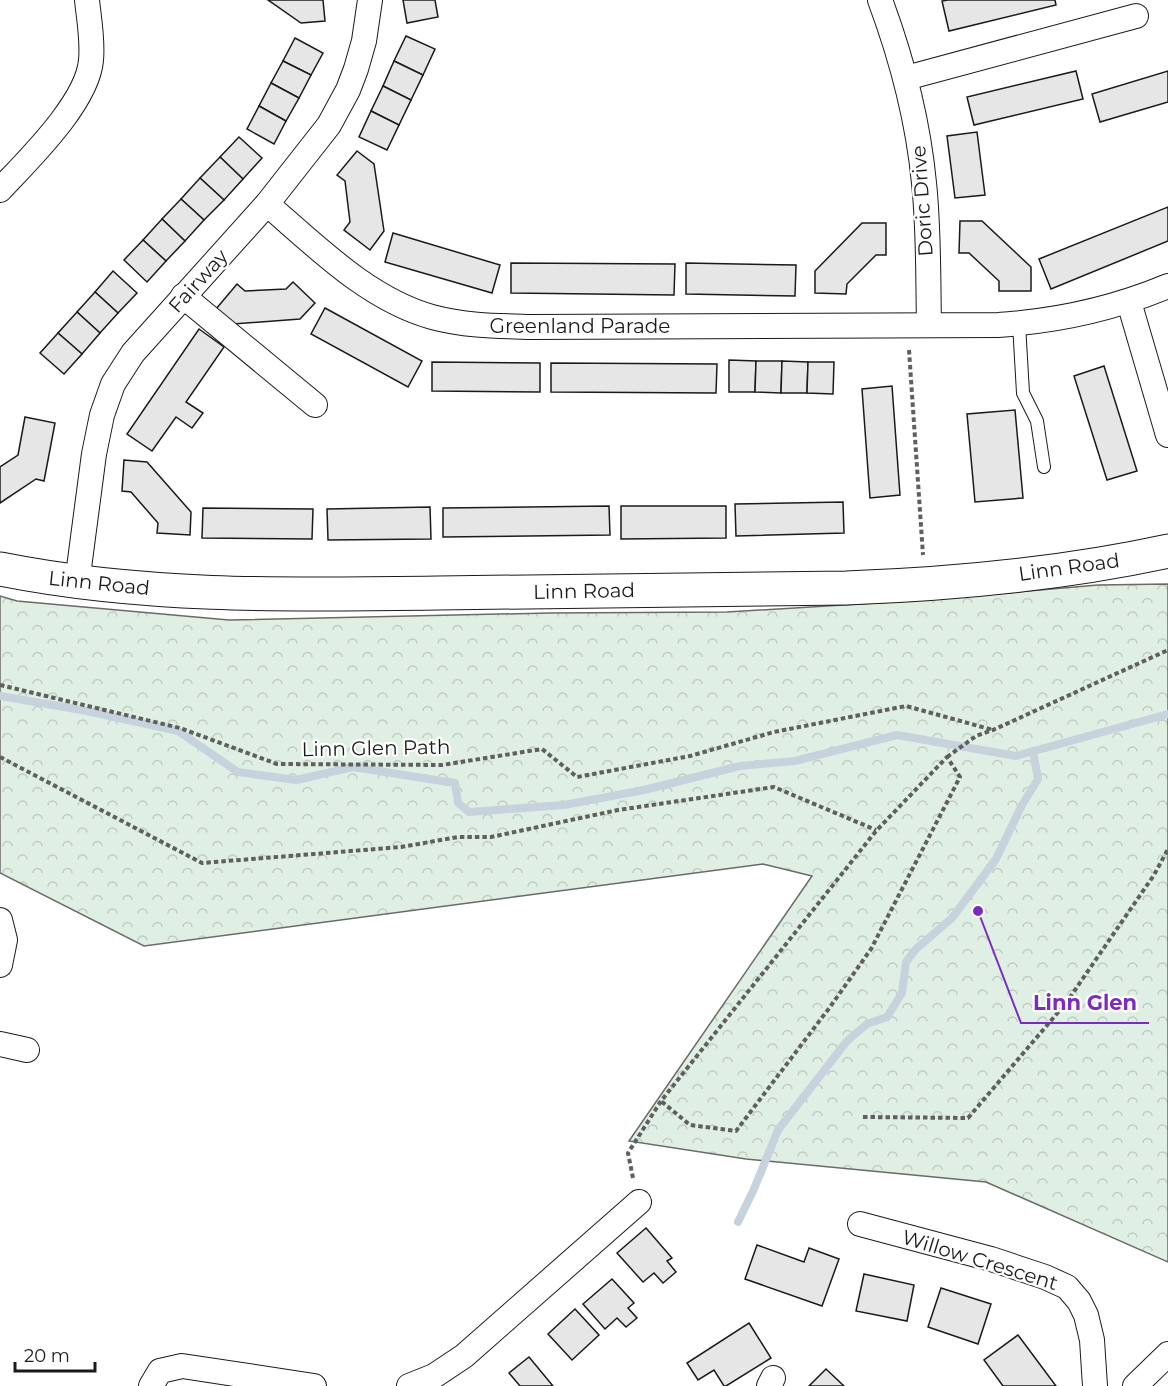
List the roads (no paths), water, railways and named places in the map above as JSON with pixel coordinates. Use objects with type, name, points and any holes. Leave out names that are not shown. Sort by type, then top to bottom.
[{"type":"street","points":[[0,190],[71,108],[83,87],[91,62],[87,0]]},
{"type":"street","name":"Fairway","points":[[77,583],[94,454],[107,399],[122,368],[183,296],[267,204],[319,139],[348,90],[361,52],[370,0]]},
{"type":"street","name":"Doric Drive","points":[[880,0],[906,78],[924,183],[918,325]]},
{"type":"street","points":[[906,78],[1136,16]]},
{"type":"street","name":"Greenland Parade","points":[[267,204],[354,278],[407,307],[444,320],[483,325],[532,327],[1019,324],[1080,315],[1129,302],[1168,286]]},
{"type":"street","points":[[183,296],[315,405]]},
{"type":"street","points":[[1129,302],[1168,435]]},
{"type":"street","name":"Linn Road","points":[[0,569],[77,583],[204,592],[340,594],[846,588],[925,585],[1045,572],[1168,551]]},
{"type":"street","points":[[0,920],[5,937],[0,965]]},
{"type":"street","points":[[0,1044],[27,1050]]},
{"type":"street","points":[[409,1386],[434,1376],[464,1356],[639,1202]]},
{"type":"street","name":"Willow Crescent","points":[[860,1224],[991,1259],[1067,1287],[1079,1301],[1086,1315],[1092,1340],[1095,1386]]},
{"type":"street","points":[[1135,1386],[1168,1354]]},
{"type":"street","points":[[151,1386],[160,1371],[182,1365],[314,1386]]},
{"type":"lane","points":[[1019,324],[1023,393],[1037,421],[1044,466]]},
{"type":"waterway","points":[[0,696],[87,711],[178,731],[238,772],[296,780],[353,767],[455,783],[458,803],[469,812],[564,805],[644,790],[740,766],[795,761],[897,735],[1016,756],[1168,714]]},
{"type":"waterway","points":[[738,1222],[778,1130],[847,1041],[867,1024],[887,1017],[902,993],[906,962],[916,949],[952,918],[996,859],[1022,805],[1038,779],[1033,751]]},
{"type":"place","name":"Linn Glen","points":[[978,911]]}]
